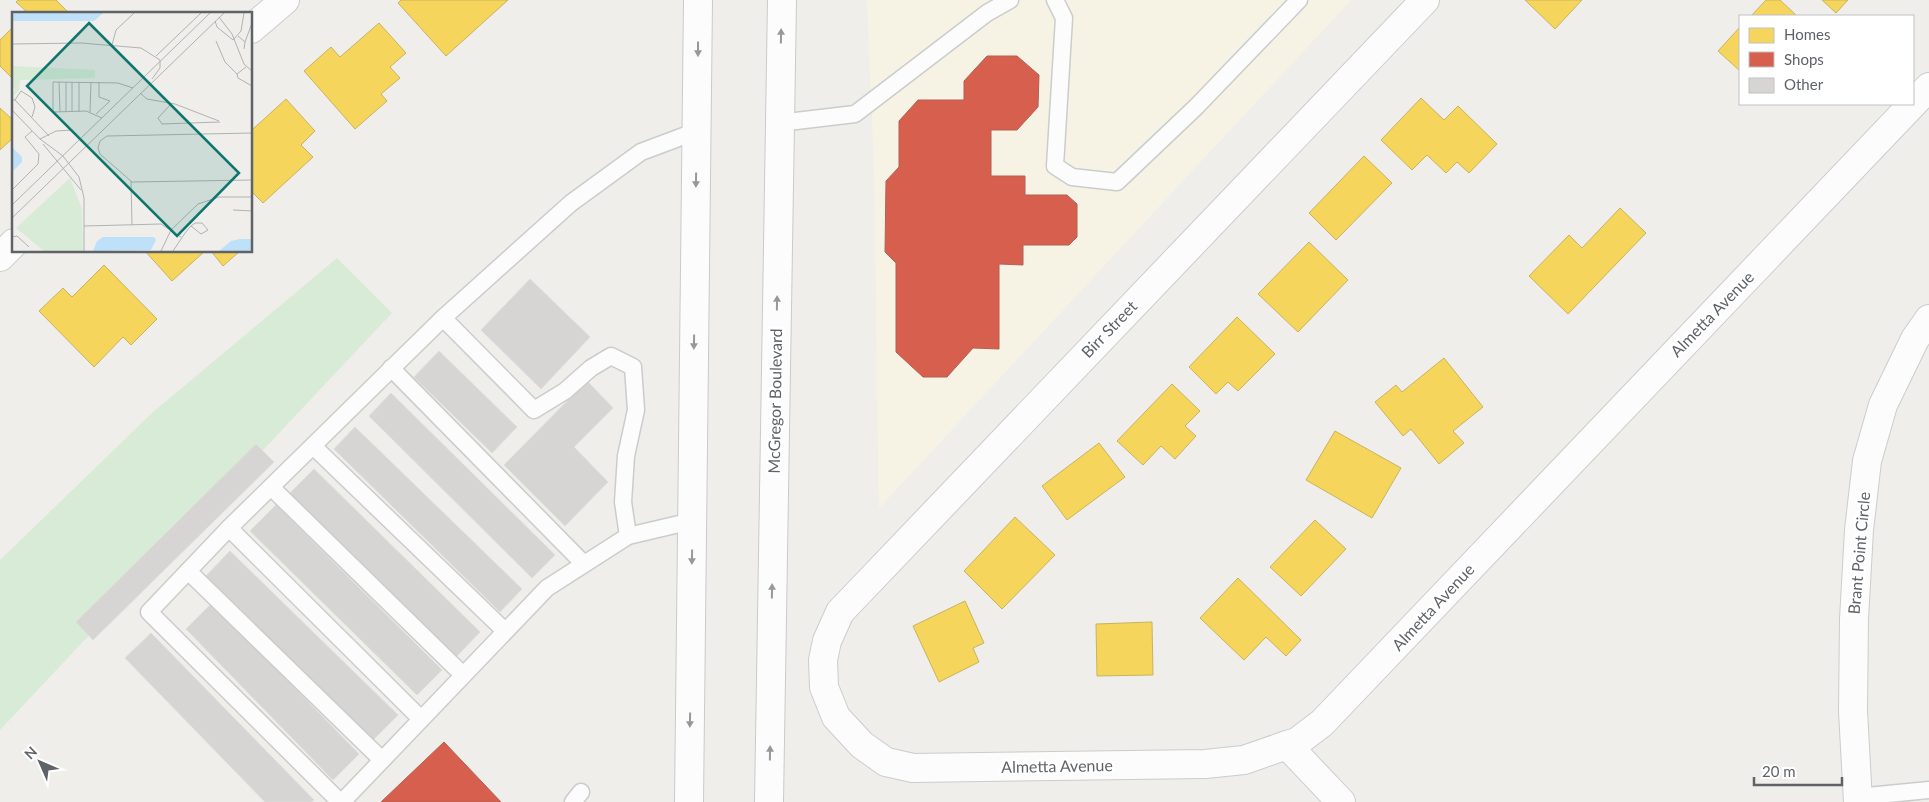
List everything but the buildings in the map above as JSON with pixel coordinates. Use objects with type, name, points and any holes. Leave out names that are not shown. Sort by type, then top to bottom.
[{"type":"street","points":[[252,28],[285,0]]},
{"type":"street","points":[[689,802],[698,0]]},
{"type":"street","name":"McGregor Boulevard","points":[[769,802],[782,0]]},
{"type":"street","name":"Birr Street","points":[[824,675],[823,660],[827,641],[840,612],[1425,0]]},
{"type":"street","name":"Almetta Avenue","points":[[1914,103],[1929,87]]},
{"type":"street","name":"Almetta Avenue","points":[[824,675],[824,687],[836,717],[862,745],[886,762],[913,768],[1205,764],[1244,760],[1297,742],[1322,723],[1912,105]]},
{"type":"street","points":[[0,257],[12,245]]},
{"type":"street","name":"Brant Point Circle","points":[[1851,800],[1854,619],[1859,530],[1867,461],[1883,405],[1914,338],[1929,318]]},
{"type":"street","points":[[1287,746],[1341,802]]},
{"type":"lane","points":[[780,123],[856,114],[988,13],[1010,0]]},
{"type":"lane","points":[[1055,0],[1064,18],[1055,166],[1072,177],[1116,182],[1196,107],[1299,0]]},
{"type":"lane","points":[[692,521],[628,536],[547,588],[341,802],[149,612],[229,528],[443,318],[579,197],[641,152],[697,131]]},
{"type":"lane","points":[[443,318],[534,410],[565,392],[591,368],[611,356],[633,366],[636,410],[626,456],[623,502],[628,536]]},
{"type":"lane","points":[[392,368],[584,564]]},
{"type":"lane","points":[[313,446],[505,631]]},
{"type":"lane","points":[[271,487],[463,675]]},
{"type":"lane","points":[[229,528],[421,719]]},
{"type":"lane","points":[[188,571],[382,760]]},
{"type":"lane","points":[[1851,800],[1929,790]]},
{"type":"shaded area","points":[[867,0],[1351,0],[879,508],[874,167]]},
{"type":"green space","points":[[337,258],[392,313],[0,730],[0,560],[152,413]]}]
